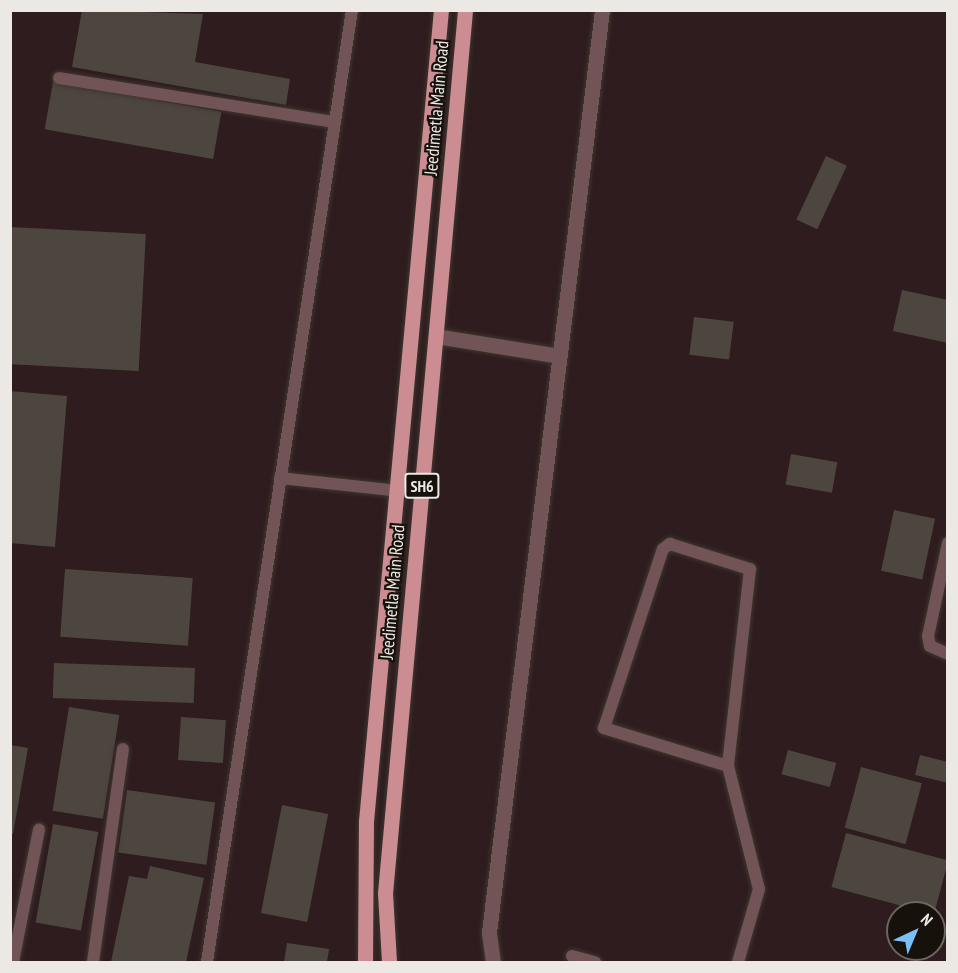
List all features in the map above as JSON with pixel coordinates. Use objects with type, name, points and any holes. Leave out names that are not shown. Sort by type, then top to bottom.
[{"type":"main road","name":"Jeedimetla Main Road","points":[[365,963],[366,821],[399,491],[441,10]]},
{"type":"main road","name":"Jeedimetla Main Road","points":[[388,963],[385,894],[465,10]]},
{"type":"street","points":[[494,963],[489,932],[602,10]]},
{"type":"street","points":[[435,336],[559,356]]},
{"type":"lane","points":[[207,963],[352,10]]},
{"type":"lane","points":[[58,78],[334,122]]},
{"type":"lane","points":[[280,478],[399,491]]},
{"type":"lane","points":[[948,543],[928,636],[930,646],[948,654]]},
{"type":"lane","points":[[728,766],[604,728],[663,549],[670,544],[750,569],[728,766],[759,889],[738,963]]},
{"type":"lane","points":[[93,963],[123,749]]},
{"type":"lane","points":[[13,963],[39,830]]},
{"type":"lane","points":[[572,956],[595,963]]},
{"type":"shaded area","points":[[10,11],[947,11],[947,962],[11,962]]},
{"type":"building","points":[[82,10],[203,14],[195,62],[290,79],[286,105],[72,67]]},
{"type":"building","points":[[53,82],[221,112],[213,159],[45,129]]},
{"type":"building","points":[[826,156],[847,166],[817,229],[796,219]]},
{"type":"building","points":[[10,227],[146,234],[139,371],[10,364]]},
{"type":"building","points":[[902,290],[948,300],[948,343],[893,331]]},
{"type":"building","points":[[694,317],[734,322],[729,360],[689,355]]},
{"type":"building","points":[[10,391],[67,396],[55,547],[10,543]]},
{"type":"building","points":[[791,454],[837,462],[832,493],[786,485]]},
{"type":"building","points":[[894,510],[935,519],[922,579],[881,571]]},
{"type":"building","points":[[65,569],[193,578],[188,646],[60,637]]},
{"type":"building","points":[[54,663],[195,668],[194,703],[53,698]]},
{"type":"building","points":[[69,707],[119,715],[103,819],[53,811]]},
{"type":"building","points":[[181,717],[226,720],[223,763],[178,760]]},
{"type":"building","points":[[10,745],[28,748],[13,834],[10,834]]},
{"type":"building","points":[[788,750],[836,763],[830,787],[782,774]]},
{"type":"building","points":[[920,755],[948,762],[948,783],[915,775]]},
{"type":"building","points":[[861,767],[922,783],[906,844],[845,828]]},
{"type":"building","points":[[127,790],[215,802],[206,865],[118,852]]},
{"type":"building","points":[[282,805],[328,814],[307,922],[261,913]]},
{"type":"building","points":[[53,824],[98,832],[81,930],[36,922]]},
{"type":"building","points":[[846,833],[948,860],[938,901],[886,902],[832,887]]},
{"type":"building","points":[[150,866],[204,878],[186,962],[111,962],[129,876],[147,879]]},
{"type":"building","points":[[287,943],[329,949],[327,962],[284,962]]}]
